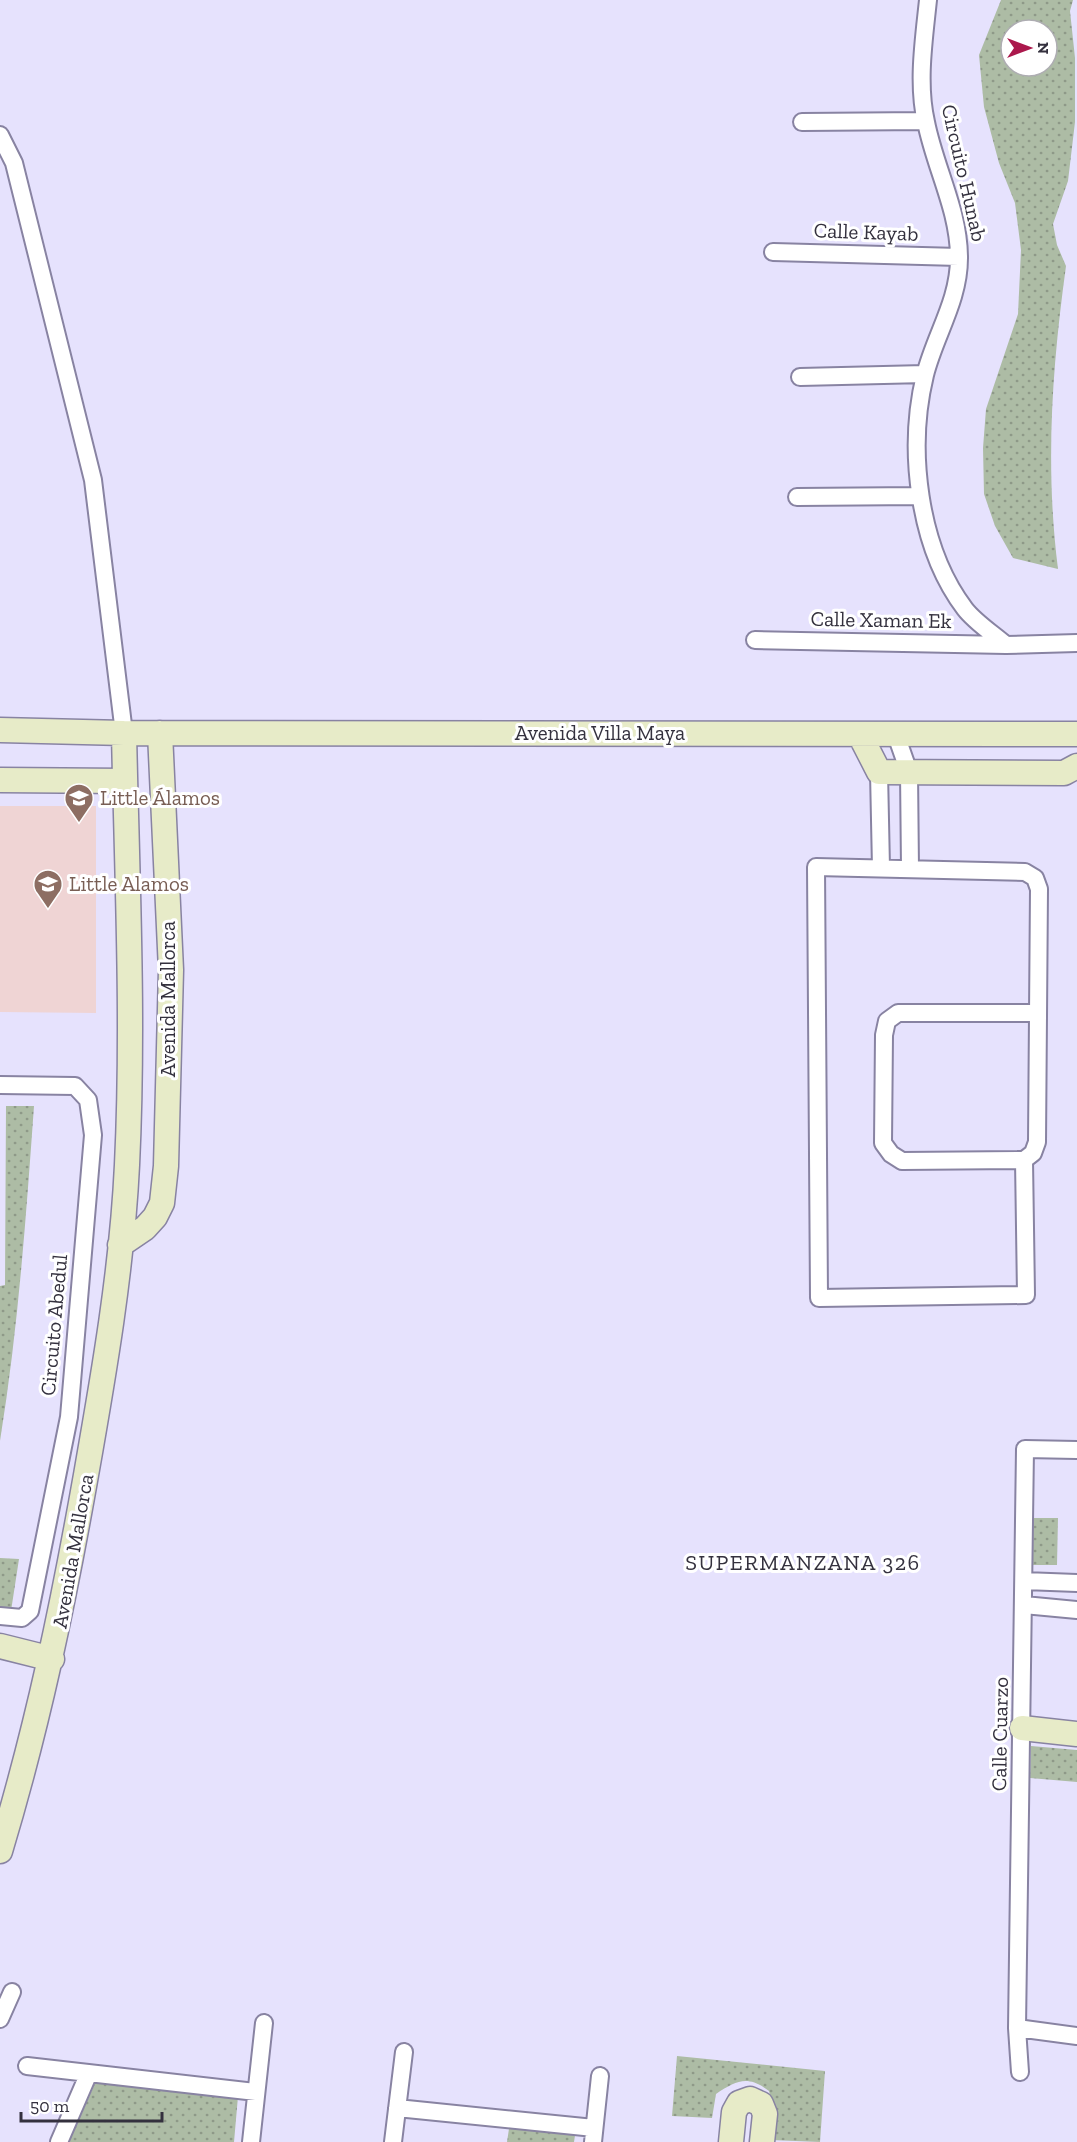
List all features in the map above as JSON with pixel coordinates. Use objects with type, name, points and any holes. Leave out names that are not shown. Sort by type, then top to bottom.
[{"type":"main road","name":"Avenida Villa Maya","points":[[0,730],[124,734],[1077,734]]},
{"type":"main road","name":"Avenida Mallorca","points":[[0,1851],[27,1763],[52,1659],[102,1388],[120,1245],[127,1165],[130,963],[124,734]]},
{"type":"main road","name":"Avenida Mallorca","points":[[120,1245],[145,1228],[156,1217],[162,1203],[166,1166],[171,970],[160,734]]},
{"type":"main road","points":[[860,735],[879,772],[1064,773],[1077,766]]},
{"type":"main road","points":[[0,780],[125,781]]},
{"type":"main road","points":[[0,1646],[52,1659]]},
{"type":"main road","points":[[1022,1728],[1077,1734]]},
{"type":"main road","points":[[731,2142],[734,2112],[739,2103],[750,2099],[761,2104],[765,2114],[762,2142]]},
{"type":"street","name":"Circuito Hunab","points":[[928,0],[922,60],[926,121],[951,197],[959,257],[955,296],[925,374],[916,434],[919,496],[944,578],[966,611],[1005,645]]},
{"type":"street","points":[[802,122],[926,121]]},
{"type":"street","points":[[0,135],[14,163],[93,480],[124,734]]},
{"type":"street","name":"Calle Kayab","points":[[772,252],[959,257]]},
{"type":"street","points":[[800,377],[925,374]]},
{"type":"street","points":[[797,497],[919,496]]},
{"type":"street","name":"Calle Xaman Ek","points":[[755,640],[1005,645]]},
{"type":"street","points":[[1005,645],[1077,643]]},
{"type":"street","points":[[896,735],[909,772],[910,869]]},
{"type":"street","points":[[879,772],[881,868]]},
{"type":"street","points":[[1024,1160],[1026,1295],[819,1298],[816,867],[1025,872],[1035,878],[1039,889],[1037,1142],[1033,1153],[1024,1160],[902,1161],[891,1154],[883,1143],[884,1035],[887,1021],[898,1013],[1038,1013]]},
{"type":"street","name":"Circuito Abedul","points":[[0,1085],[75,1086],[88,1100],[93,1135],[69,1418],[30,1611],[22,1618],[0,1616]]},
{"type":"street","name":"Calle Cuarzo","points":[[1020,2072],[1017,2028],[1025,1449],[1077,1450]]},
{"type":"street","points":[[1024,1581],[1077,1583]]},
{"type":"street","points":[[1024,1605],[1077,1610]]},
{"type":"street","points":[[0,2019],[12,1992]]},
{"type":"street","points":[[251,2142],[264,2023]]},
{"type":"street","points":[[1017,2028],[1077,2036]]},
{"type":"street","points":[[393,2142],[404,2052]]},
{"type":"street","points":[[27,2066],[88,2075],[256,2092]]},
{"type":"street","points":[[59,2142],[88,2075]]},
{"type":"street","points":[[397,2108],[594,2135],[600,2076]]},
{"type":"shaded area","name":"Little Alamos","points":[[0,806],[96,806],[96,1013],[0,1012]]},
{"type":"green space","points":[[1001,0],[1073,0],[1070,11],[1075,58],[1075,122],[1068,181],[1053,224],[1057,245],[1066,266],[1057,342],[1052,417],[1052,493],[1058,569],[1013,558],[995,526],[984,494],[983,448],[986,409],[1018,314],[1021,250],[1015,203],[999,163],[984,107],[979,55]]},
{"type":"green space","points":[[6,1106],[34,1106],[17,1316],[0,1441],[0,1286],[5,1285]]},
{"type":"green space","points":[[1032,1518],[1058,1518],[1057,1565],[1032,1565]]},
{"type":"green space","points":[[0,1558],[19,1559],[11,1611],[0,1608]]},
{"type":"green space","points":[[1031,1746],[1077,1750],[1077,1782],[1030,1778]]},
{"type":"green space","points":[[677,2056],[825,2071],[820,2142],[771,2140],[774,2112],[769,2091],[749,2081],[730,2085],[716,2094],[712,2118],[672,2116]]},
{"type":"green space","points":[[100,2072],[239,2085],[234,2142],[69,2142]]},
{"type":"green space","points":[[510,2122],[576,2129],[574,2142],[507,2142]]},
{"type":"place","name":"Little Álamos","points":[[79,824]]},
{"type":"place","name":"Little Alamos","points":[[48,910]]},
{"type":"district","name":"SUPERMANZANA 326","points":[[803,1562]]}]
